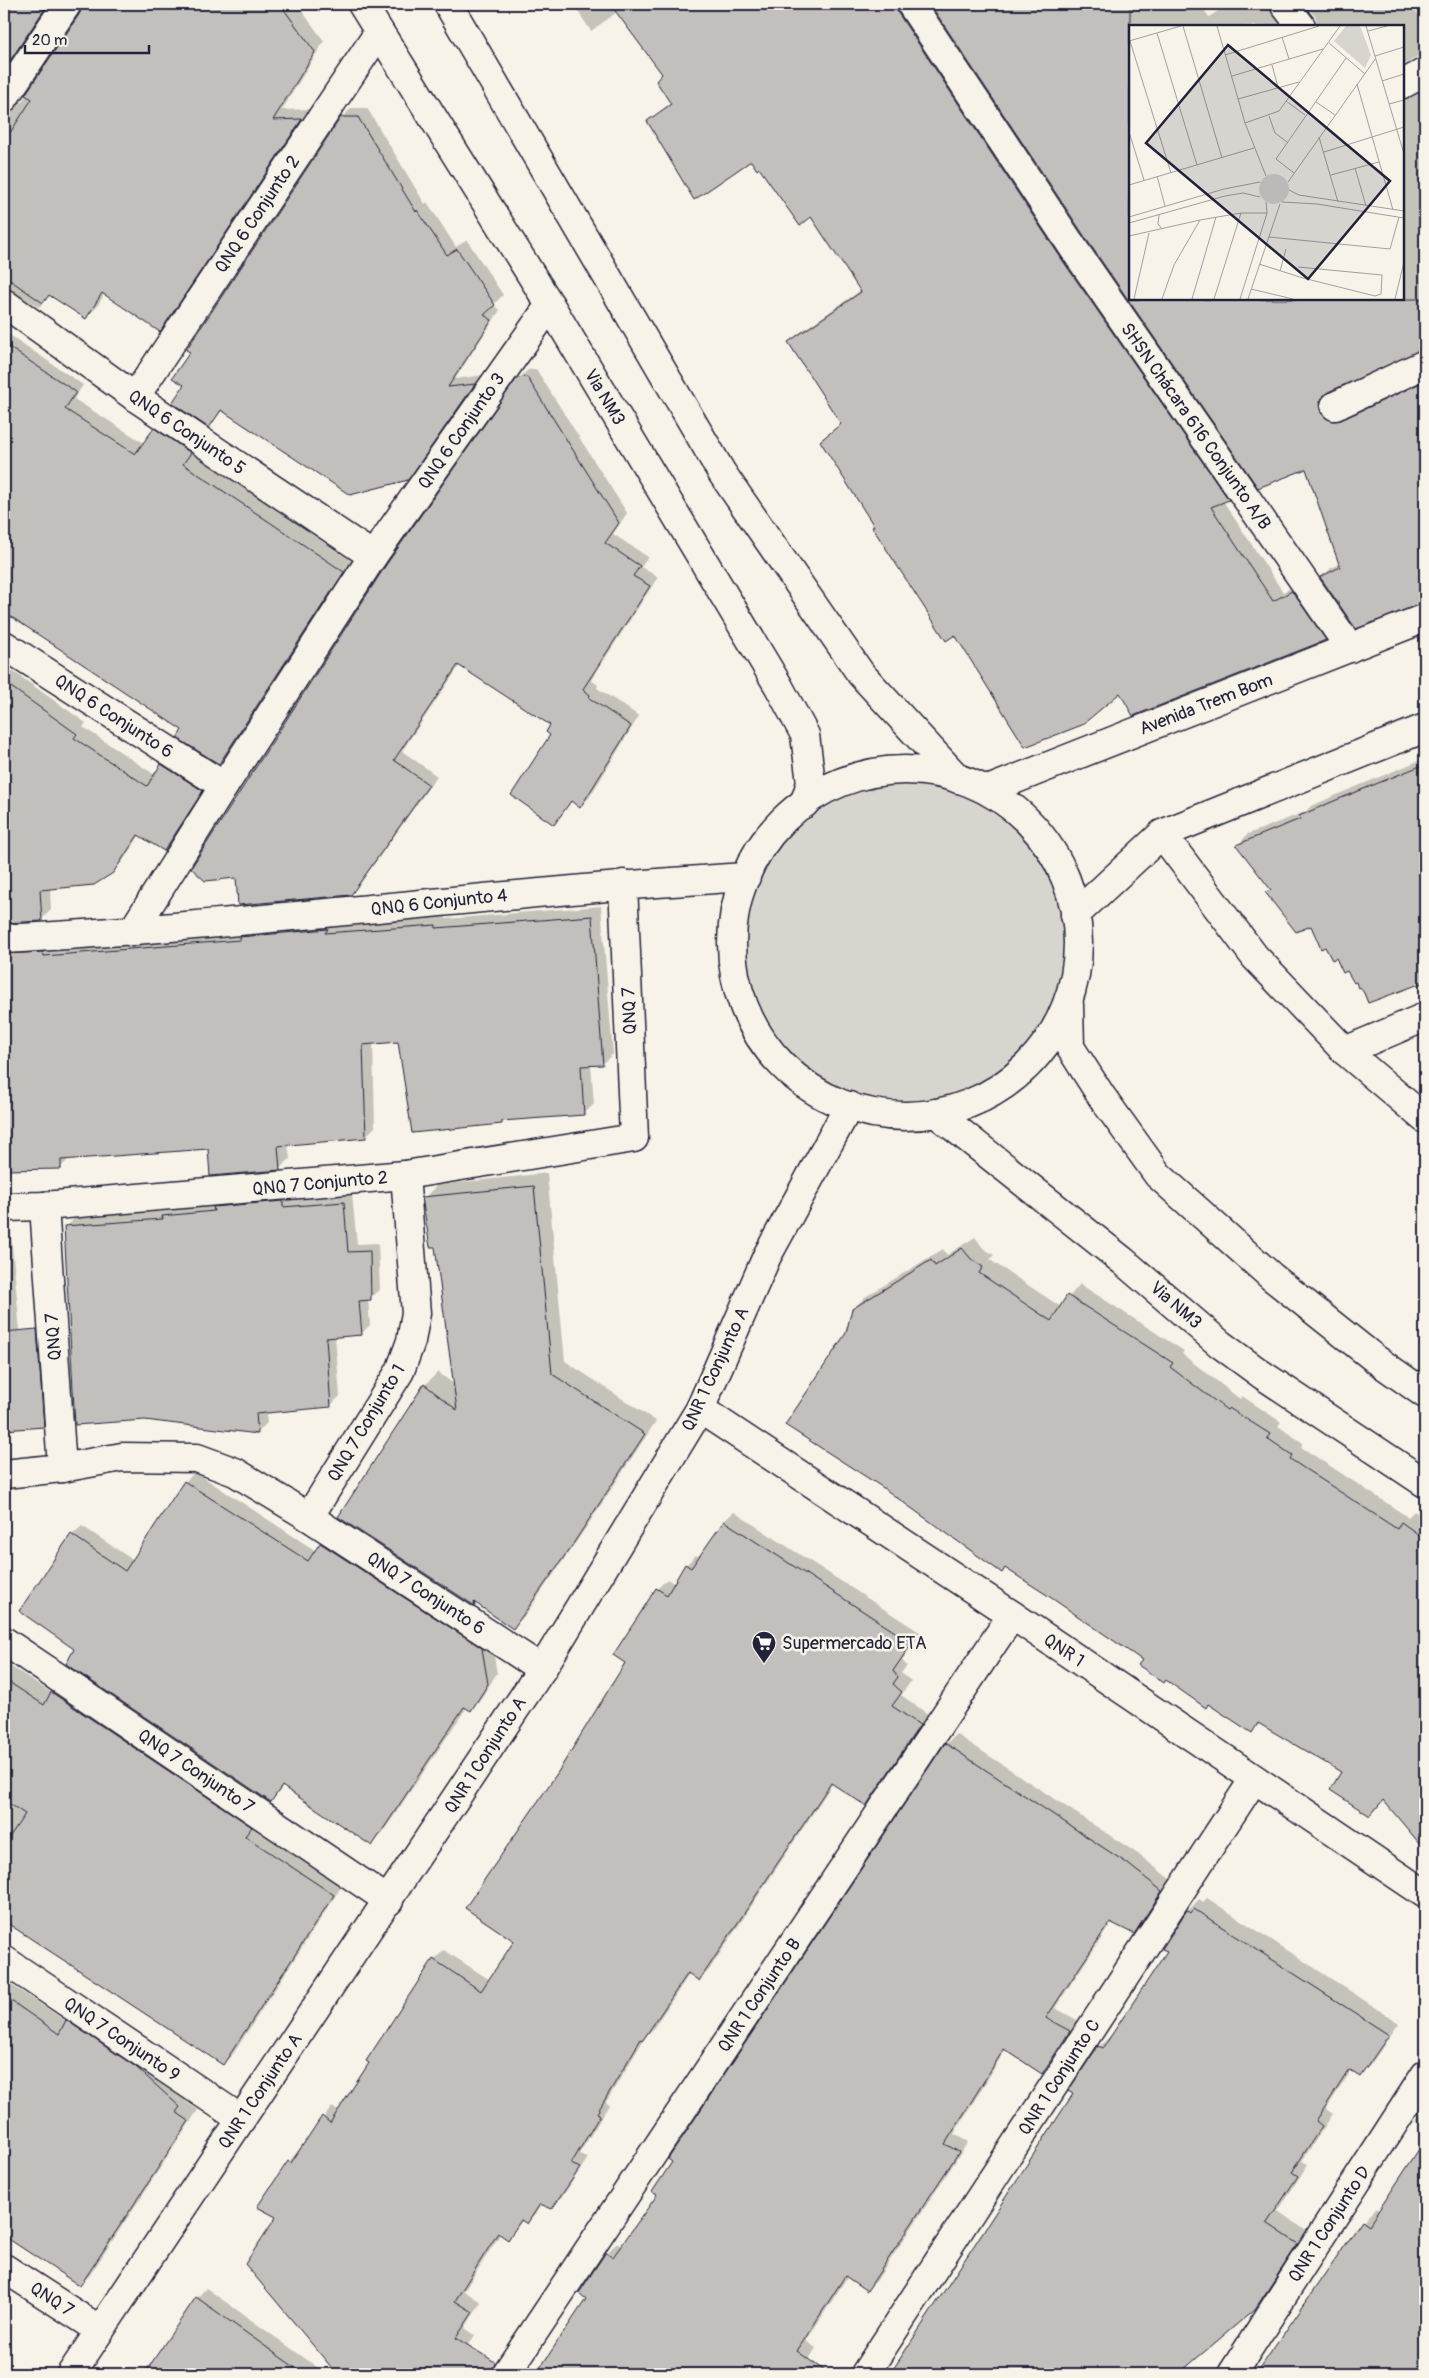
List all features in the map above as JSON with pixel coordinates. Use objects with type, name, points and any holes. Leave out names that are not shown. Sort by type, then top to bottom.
[{"type":"street","points":[[4,98],[67,4]]},
{"type":"street","name":"Via NM3","points":[[362,4],[550,305],[778,685],[805,735],[810,783],[804,804]]},
{"type":"street","points":[[448,4],[722,473],[862,674],[958,779]]},
{"type":"street","name":"SHSN Chácara 616 Conjunto A/B","points":[[911,4],[1076,252],[1350,648]]},
{"type":"street","points":[[1284,4],[1300,25]]},
{"type":"street","name":"QNQ 6 Conjunto 2","points":[[135,397],[379,32]]},
{"type":"street","points":[[1404,83],[1425,72]]},
{"type":"street","name":"QNQ 6 Conjunto 5","points":[[4,303],[135,397],[373,556]]},
{"type":"street","name":"QNQ 6 Conjunto 3","points":[[373,556],[550,305]]},
{"type":"street","points":[[1335,406],[1425,364]]},
{"type":"street","points":[[132,932],[373,556]]},
{"type":"street","name":"Avenida Trem Bom","points":[[988,790],[1425,618]]},
{"type":"street","name":"QNQ 6 Conjunto 6","points":[[4,646],[224,786]]},
{"type":"street","points":[[1075,915],[1162,834],[1425,728]]},
{"type":"street","points":[[883,770],[938,772],[988,790],[1034,826],[1066,876],[1080,935],[1072,994],[1069,1003],[1046,1048],[974,1102],[948,1113],[889,1117],[832,1101],[782,1066],[750,1021],[733,968],[734,913],[751,861],[785,817],[830,785],[883,770]]},
{"type":"street","points":[[1162,834],[1255,957],[1345,1051],[1425,1119]]},
{"type":"street","name":"QNQ 6 Conjunto 4","points":[[4,939],[132,932],[623,884],[746,877]]},
{"type":"street","name":"QNQ 7","points":[[623,884],[634,1138]]},
{"type":"street","points":[[1069,1003],[1070,1047],[1102,1097],[1158,1175],[1272,1277],[1374,1358],[1425,1394]]},
{"type":"street","points":[[1345,1051],[1425,1017]]},
{"type":"street","name":"QNR 1 Conjunto A","points":[[71,2374],[241,2118],[389,1901],[542,1669],[700,1409],[767,1256],[850,1106]]},
{"type":"street","name":"Via NM3","points":[[936,1114],[1123,1261],[1220,1344],[1261,1374],[1425,1483]]},
{"type":"street","name":"QNQ 7 Conjunto 2","points":[[4,1207],[44,1206],[405,1175],[634,1138]]},
{"type":"street","name":"QNQ 7 Conjunto 1","points":[[310,1517],[400,1372],[411,1341],[416,1313],[405,1175]]},
{"type":"street","name":"QNQ 7","points":[[44,1206],[62,1468]]},
{"type":"street","name":"QNR 1","points":[[700,1409],[1012,1615],[1425,1894]]},
{"type":"street","name":"QNQ 7 Conjunto 6","points":[[4,1474],[62,1468],[122,1457],[197,1458],[235,1472],[310,1517],[542,1669]]},
{"type":"street","name":"QNR 1 Conjunto B","points":[[506,2374],[1012,1615]]},
{"type":"street","name":"QNQ 7 Conjunto 7","points":[[4,1640],[389,1901]]},
{"type":"street","name":"QNR 1 Conjunto C","points":[[865,2374],[1254,1779]]},
{"type":"street","name":"QNQ 7 Conjunto 9","points":[[4,1960],[241,2118]]},
{"type":"street","name":"QNR 1 Conjunto D","points":[[1232,2374],[1425,2075]]},
{"type":"street","name":"QNQ 7","points":[[4,2268],[100,2330]]},
{"type":"shaded area","points":[[888,773],[922,773],[955,780],[986,793],[1014,812],[1037,835],[1056,863],[1069,894],[1076,927],[1076,961],[1069,994],[1056,1025],[1037,1053],[1014,1076],[986,1095],[955,1108],[922,1115],[888,1115],[855,1108],[824,1095],[796,1076],[773,1053],[754,1025],[741,994],[734,961],[734,927],[741,894],[754,863],[773,835],[796,812],[824,793],[855,780]]},
{"type":"building","points":[[4,4],[48,4],[5,68],[4,68]]},
{"type":"building","points":[[82,4],[280,4],[315,52],[273,120],[302,119],[160,332],[102,293],[86,319],[49,295],[43,303],[4,276],[4,142],[32,99],[25,95],[80,13]]},
{"type":"building","points":[[610,4],[896,4],[898,13],[1063,261],[1229,500],[1211,507],[1273,601],[1292,591],[1326,640],[1133,716],[1120,693],[1082,725],[1025,747],[955,635],[946,641],[872,527],[874,526],[820,441],[841,424],[788,342],[861,292],[811,217],[800,226],[759,168],[757,170],[751,161],[694,200],[647,121],[671,104],[656,81],[662,74]]},
{"type":"building","points":[[930,4],[1130,4],[1129,300],[1425,299],[1425,349],[1328,392],[1322,397],[1319,405],[1321,413],[1326,418],[1333,421],[1341,420],[1425,381],[1425,603],[1356,629],[1320,577],[1340,567],[1306,469],[1258,488],[1089,243]]},
{"type":"building","points":[[341,117],[358,117],[416,212],[417,210],[447,255],[457,249],[495,305],[484,315],[492,320],[448,387],[475,384],[408,480],[350,495],[221,410],[209,428],[172,403],[184,385],[172,378],[190,352],[186,350]]},
{"type":"building","points":[[4,344],[76,392],[65,409],[135,454],[154,428],[191,453],[183,464],[344,572],[219,764],[177,738],[182,730],[4,612]]},
{"type":"building","points":[[527,377],[619,523],[605,543],[640,566],[633,576],[650,586],[583,689],[590,695],[589,698],[631,726],[580,808],[571,801],[554,825],[511,795],[550,735],[546,732],[550,725],[458,665],[394,760],[429,785],[351,895],[238,905],[236,878],[205,881],[191,868],[386,565],[517,378]]},
{"type":"building","points":[[4,682],[77,734],[74,738],[147,786],[161,764],[203,791],[164,851],[138,835],[113,873],[94,885],[40,890],[42,921],[4,923]]},
{"type":"building","points":[[1425,764],[1425,982],[1368,1003],[1364,993],[1360,987],[1358,988],[1356,982],[1354,983],[1347,971],[1343,973],[1336,958],[1332,960],[1325,947],[1321,949],[1311,926],[1296,932],[1265,892],[1271,890],[1236,845],[1300,819],[1299,816],[1334,801]]},
{"type":"building","points":[[592,916],[603,1065],[581,1066],[584,1115],[502,1121],[502,1124],[412,1133],[398,1042],[363,1045],[366,1138],[278,1146],[280,1170],[210,1176],[208,1149],[61,1160],[61,1169],[4,1170],[4,954],[43,952],[44,956],[240,940],[240,937],[328,929],[325,933],[436,925],[436,928]]},
{"type":"building","points":[[534,1186],[552,1374],[645,1434],[573,1544],[513,1629],[474,1602],[475,1606],[338,1517],[424,1384],[457,1410],[435,1247],[430,1247],[422,1197]]},
{"type":"building","points":[[283,1201],[283,1207],[344,1202],[348,1252],[370,1251],[371,1300],[359,1301],[362,1335],[326,1338],[331,1407],[256,1414],[258,1434],[145,1420],[75,1425],[64,1226],[163,1219],[162,1216],[214,1211],[213,1207]]},
{"type":"building","points":[[962,1248],[971,1259],[983,1267],[979,1273],[1051,1321],[1067,1295],[1173,1363],[1170,1367],[1227,1410],[1229,1408],[1270,1434],[1267,1438],[1292,1455],[1290,1459],[1397,1529],[1401,1522],[1425,1539],[1425,1850],[1383,1800],[1370,1816],[1330,1790],[1341,1772],[1258,1723],[1252,1733],[1208,1704],[1206,1708],[1166,1680],[1164,1683],[1138,1665],[1142,1660],[1047,1595],[1005,1568],[1002,1573],[882,1487],[785,1425],[846,1333],[852,1309],[931,1260],[935,1266]]},
{"type":"building","points":[[37,1329],[44,1427],[4,1430],[4,1332]]},
{"type":"building","points":[[184,1481],[308,1561],[320,1543],[482,1648],[488,1684],[471,1711],[464,1707],[372,1846],[282,1786],[271,1802],[66,1664],[74,1649],[19,1611],[71,1534],[125,1571]]},
{"type":"building","points":[[724,1521],[912,1643],[893,1671],[898,1677],[893,1684],[902,1692],[892,1706],[920,1725],[866,1806],[831,1783],[699,1981],[688,1973],[643,2040],[641,2039],[597,2113],[600,2115],[571,2164],[580,2168],[552,2209],[540,2204],[527,2224],[521,2220],[508,2240],[498,2233],[455,2301],[473,2312],[456,2338],[495,2362],[491,2374],[337,2374],[245,2264],[276,2217],[257,2207],[288,2161],[291,2163],[322,2116],[330,2123],[369,2063],[366,2061],[433,1959],[481,1991],[514,1941],[465,1908],[558,1772],[625,1663],[613,1655],[656,1588],[667,1595],[685,1564],[691,1568]]},
{"type":"building","points":[[4,1679],[44,1705],[51,1692],[252,1827],[245,1836],[334,1895],[223,2065],[4,1921],[4,1845],[25,1814],[4,1800]]},
{"type":"building","points":[[945,1743],[1128,1864],[1162,1891],[1134,1934],[1110,1922],[1046,2018],[1070,2031],[1042,2074],[1004,2049],[945,2144],[959,2152],[867,2291],[845,2276],[797,2351],[829,2374],[536,2374],[586,2299],[579,2293],[606,2252],[613,2257],[657,2195],[652,2192],[672,2162],[668,2159]]},
{"type":"building","points":[[1194,1909],[1389,2035],[1360,2077],[1349,2070],[1316,2121],[1322,2126],[1292,2172],[1298,2176],[1267,2223],[1298,2244],[1255,2309],[1184,2369],[1181,2374],[890,2374],[1073,2094],[1068,2091],[1098,2046],[1103,2048],[1167,1951],[1162,1949],[1187,1910],[1191,1913]]},
{"type":"building","points":[[4,1996],[59,2034],[66,2020],[136,2067],[180,2107],[176,2112],[189,2121],[80,2286],[4,2236]]},
{"type":"building","points":[[1425,2140],[1425,2374],[1256,2374],[1362,2220],[1369,2225]]},
{"type":"building","points":[[196,2297],[304,2374],[144,2374]]},
{"type":"place","name":"Supermercado ETA","points":[[764,1664]]}]
